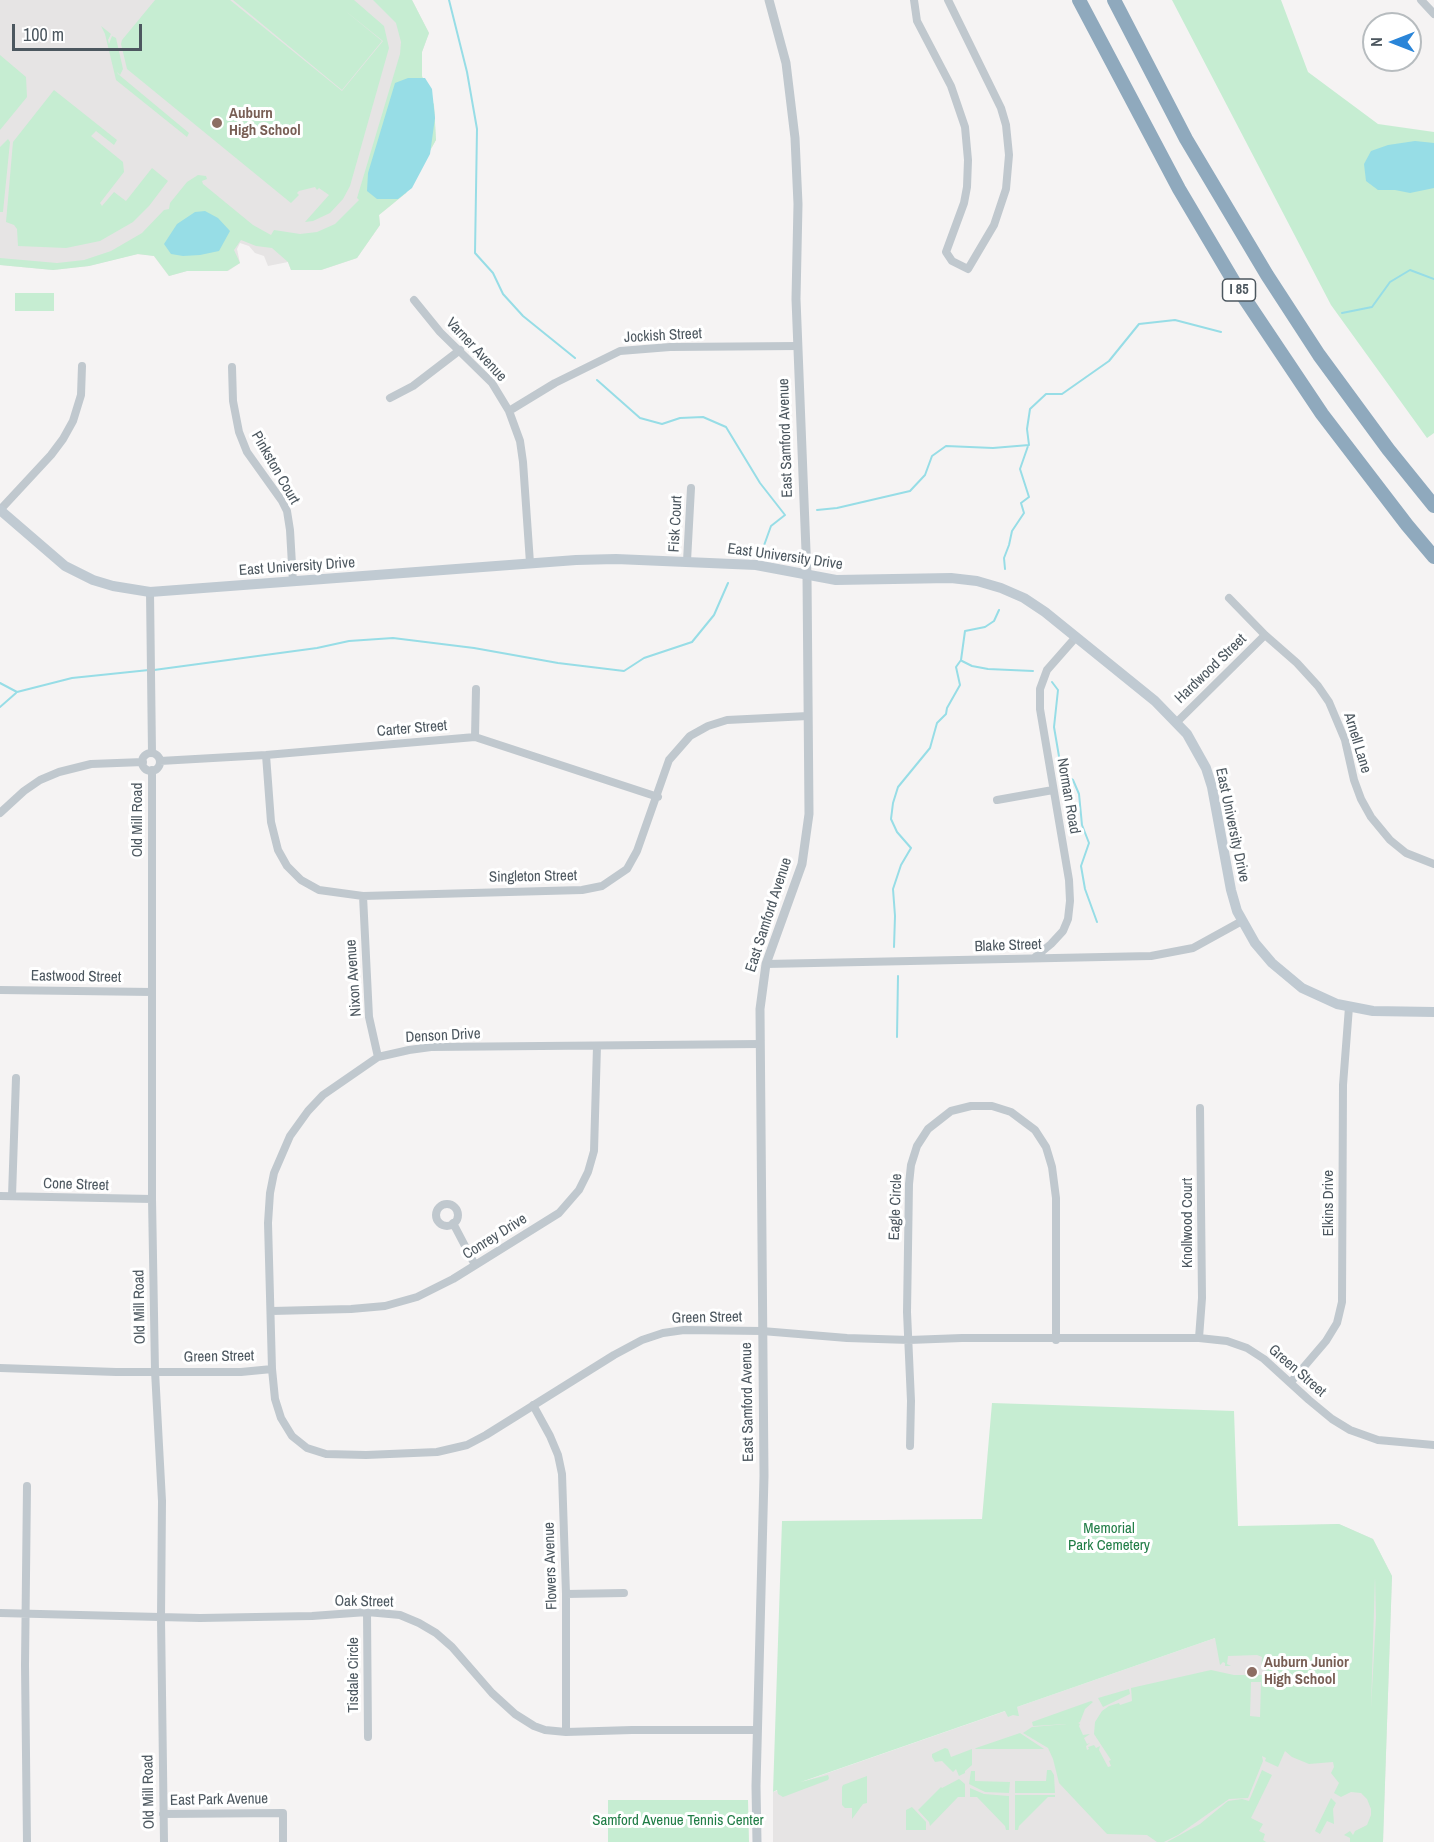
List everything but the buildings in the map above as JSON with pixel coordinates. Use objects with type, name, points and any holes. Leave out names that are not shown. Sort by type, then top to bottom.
[{"type":"highway","name":"I 85","points":[[1079,0],[1179,189],[1237,287],[1279,352],[1342,441],[1434,556]]},
{"type":"highway","name":"I 85","points":[[1114,0],[1186,139],[1267,275],[1319,355],[1434,506]]},
{"type":"main road","name":"East University Drive","points":[[0,510],[65,566],[93,580],[150,592],[596,559],[756,565],[807,576],[846,580],[951,578],[977,581],[1001,588],[1024,598],[1045,612],[1155,701],[1177,722],[1197,750],[1206,768],[1212,787],[1230,890],[1242,921],[1263,954],[1291,981],[1313,994],[1349,1007],[1374,1011],[1434,1012]]},
{"type":"street","name":"East Samford Avenue","points":[[758,1842],[756,1786],[764,1476],[761,999],[766,964],[793,893],[806,844],[809,814],[807,576],[796,299],[798,204],[795,138],[786,63],[770,0]]},
{"type":"street","points":[[914,0],[917,21],[951,86],[965,127],[968,160],[967,187],[964,203],[946,252],[952,261],[968,269],[994,225],[1006,189],[1009,155],[1006,125],[1001,108],[948,0]]},
{"type":"street","points":[[1421,0],[1434,14]]},
{"type":"street","name":"Varner Avenue","points":[[414,300],[440,332],[492,383],[509,411],[520,441],[523,462],[530,563]]},
{"type":"street","name":"Jockish Street","points":[[509,411],[555,383],[620,351],[670,347],[798,346]]},
{"type":"street","points":[[390,398],[413,386],[460,350]]},
{"type":"street","points":[[0,510],[63,439],[81,395],[82,366]]},
{"type":"street","name":"Pinkston Court","points":[[231,367],[236,422],[243,442],[247,452],[287,511],[293,582]]},
{"type":"street","name":"Fisk Court","points":[[687,561],[691,488]]},
{"type":"street","points":[[150,592],[152,753]]},
{"type":"street","name":"Arnell Lane","points":[[1229,598],[1264,635],[1297,663],[1329,702],[1345,740],[1358,789],[1371,817],[1390,840],[1406,853],[1434,864]]},
{"type":"street","name":"Hardwood Street","points":[[1177,722],[1264,635]]},
{"type":"street","name":"Norman Road","points":[[1034,958],[1063,931],[1071,902],[1040,709],[1041,689],[1047,670],[1076,637]]},
{"type":"street","points":[[475,737],[476,689]]},
{"type":"street","name":"Singleton Street","points":[[266,755],[273,831],[278,850],[287,866],[301,880],[319,890],[363,896],[582,890],[602,886],[627,869],[637,851],[658,797],[669,760],[682,743],[699,730],[738,719],[808,716]]},
{"type":"street","name":"Carter Street","points":[[160,761],[266,755],[475,737],[658,797]]},
{"type":"street","points":[[152,753],[158,756],[160,761],[159,766],[152,770],[145,768],[143,762],[144,756],[152,753]]},
{"type":"street","points":[[0,813],[24,791],[40,780],[59,772],[91,764],[143,762]]},
{"type":"street","name":"Old Mill Road","points":[[152,770],[152,1199],[155,1371],[162,1501],[164,1842]]},
{"type":"street","points":[[998,800],[1053,790]]},
{"type":"street","name":"Nixon Avenue","points":[[363,896],[367,996],[378,1057]]},
{"type":"street","name":"Blake Street","points":[[766,964],[1120,957],[1172,953],[1193,948],[1242,921]]},
{"type":"street","name":"Eastwood Street","points":[[0,990],[152,992]]},
{"type":"street","name":"Elkins Drive","points":[[1291,1382],[1326,1341],[1337,1323],[1342,1302],[1343,1085],[1349,1007]]},
{"type":"street","name":"Denson Drive","points":[[272,1369],[268,1223],[274,1173],[281,1154],[308,1111],[323,1095],[378,1057],[431,1047],[760,1044]]},
{"type":"street","name":"Conrey Drive","points":[[272,1311],[385,1306],[427,1293],[559,1213],[579,1190],[588,1172],[594,1151],[597,1046]]},
{"type":"street","points":[[12,1196],[16,1078]]},
{"type":"street","name":"Eagle Circle","points":[[910,1446],[907,1312],[911,1165],[922,1137],[935,1122],[951,1111],[971,1106],[992,1107],[1020,1117],[1035,1130],[1046,1147],[1052,1167],[1056,1198],[1056,1340]]},
{"type":"street","name":"Knollwood Court","points":[[1199,1338],[1202,1298],[1200,1108]]},
{"type":"street","name":"Cone Street","points":[[0,1196],[152,1199]]},
{"type":"street","points":[[453,1224],[475,1265]]},
{"type":"street","name":"Green Street","points":[[0,1368],[116,1372],[242,1372],[272,1369],[275,1398],[281,1418],[292,1436],[307,1448],[326,1454],[427,1453],[467,1445],[614,1354],[642,1340],[663,1333],[684,1330],[762,1331],[909,1340],[1199,1338],[1227,1341],[1247,1348],[1264,1359],[1332,1419],[1350,1430],[1378,1440],[1434,1445]]},
{"type":"street","name":"Flowers Avenue","points":[[533,1405],[554,1446],[562,1474],[566,1594],[566,1732]]},
{"type":"street","points":[[27,1486],[27,1842]]},
{"type":"street","points":[[566,1594],[624,1593]]},
{"type":"street","name":"Oak Street","points":[[0,1613],[161,1618],[312,1616],[368,1612],[400,1615],[419,1623],[452,1647],[492,1693],[515,1714],[545,1730],[566,1732],[757,1730]]},
{"type":"street","name":"Tisdale Circle","points":[[368,1612],[368,1737]]},
{"type":"street","name":"East Park Avenue","points":[[163,1814],[283,1813],[283,1842]]},
{"type":"shaded area","name":"Auburn High School","points":[[0,0],[412,0],[429,33],[422,52],[421,75],[434,105],[436,140],[406,193],[379,215],[380,225],[357,258],[321,270],[291,270],[288,262],[268,266],[264,256],[240,243],[237,249],[240,263],[228,271],[187,271],[169,276],[154,256],[137,254],[89,266],[53,270],[0,265]]},
{"type":"shaded area","name":"Auburn Junior High School","points":[[1339,1524],[1373,1539],[1392,1576],[1383,1842],[773,1842],[773,1792],[1215,1638],[1237,1527]]},
{"type":"green space","points":[[155,0],[230,0],[342,91],[383,41],[343,9],[382,41],[342,90],[233,0],[354,0],[384,26],[389,48],[350,186],[343,199],[330,213],[305,222],[329,195],[315,187],[299,191],[297,193],[299,195],[291,203],[127,69],[122,40]]},
{"type":"green space","points":[[373,0],[412,0],[429,33],[422,52],[422,76],[434,105],[436,140],[406,193],[379,215],[380,225],[357,258],[321,270],[291,270],[288,262],[272,248],[256,246],[241,240],[234,250],[240,263],[227,271],[187,271],[169,276],[154,256],[138,254],[89,266],[53,270],[0,265],[0,258],[57,263],[84,260],[111,251],[142,233],[164,210],[169,209],[170,203],[187,182],[198,175],[206,176],[207,179],[202,181],[203,184],[253,225],[271,235],[274,230],[300,234],[317,232],[335,224],[359,200],[357,198],[400,54],[401,42],[396,23]]},
{"type":"green space","points":[[1172,0],[1281,0],[1308,72],[1378,124],[1434,132],[1434,433],[1427,438],[1331,305]]},
{"type":"green space","points":[[101,26],[111,34],[109,44],[112,36],[116,38],[123,69],[120,75],[117,72],[118,74],[189,133],[187,137],[116,80]]},
{"type":"green space","points":[[0,55],[26,77],[27,97],[0,130]]},
{"type":"green space","points":[[54,90],[117,140],[114,145],[96,131],[91,136],[123,162],[124,172],[100,203],[102,206],[114,192],[126,201],[152,168],[168,181],[133,222],[100,241],[66,248],[18,246],[17,229],[6,222],[13,142]]},
{"type":"green space","points":[[8,139],[10,142],[3,212],[0,212],[0,147]]},
{"type":"green space","points":[[15,293],[54,293],[54,311],[15,311]]},
{"type":"green space","name":"Memorial Park Cemetery","points":[[992,1403],[1234,1411],[1238,1526],[1339,1524],[1373,1539],[1392,1576],[1383,1842],[1350,1842],[1350,1838],[1344,1835],[1350,1831],[1353,1835],[1355,1831],[1367,1825],[1371,1809],[1367,1799],[1361,1793],[1351,1792],[1341,1797],[1334,1793],[1339,1783],[1331,1773],[1334,1767],[1333,1762],[1309,1764],[1292,1757],[1285,1751],[1278,1767],[1265,1761],[1266,1758],[1262,1756],[1263,1761],[1248,1798],[1229,1799],[1178,1835],[1164,1842],[1157,1842],[1147,1835],[1107,1834],[1059,1783],[1048,1748],[1023,1733],[1032,1727],[1067,1724],[1033,1726],[1032,1722],[1091,1701],[1093,1702],[1085,1709],[1078,1723],[1083,1735],[1090,1734],[1084,1738],[1087,1744],[1090,1743],[1086,1746],[1087,1750],[1088,1747],[1094,1745],[1096,1748],[1100,1746],[1099,1750],[1108,1767],[1111,1766],[1109,1761],[1111,1760],[1094,1734],[1095,1722],[1102,1711],[1109,1706],[1132,1701],[1131,1688],[1211,1670],[1234,1675],[1268,1675],[1268,1671],[1261,1669],[1262,1657],[1257,1655],[1228,1656],[1227,1664],[1231,1666],[1225,1666],[1223,1662],[1220,1665],[1215,1638],[1017,1707],[1019,1716],[1008,1717],[1005,1711],[801,1782],[828,1775],[829,1778],[783,1797],[778,1794],[777,1790],[773,1792],[782,1521],[982,1519]],"holes":[[[1375,1577],[1376,1617],[1371,1708]],[[1251,1682],[1261,1682],[1260,1717],[1250,1716]]]},
{"type":"green space","points":[[1129,1689],[1130,1694],[1103,1707],[1098,1698]]},
{"type":"green space","points":[[1020,1733],[1044,1749],[975,1749],[976,1748]]},
{"type":"green space","points":[[945,1748],[948,1749],[951,1757],[972,1749],[972,1765],[965,1773],[959,1776],[956,1769],[953,1772],[942,1761],[935,1762],[932,1754]]},
{"type":"green space","points":[[1047,1770],[1051,1770],[1054,1775],[1055,1793],[1015,1793],[1015,1781],[1046,1781]]},
{"type":"green space","points":[[1262,1770],[1272,1775],[1251,1818],[1263,1824],[1259,1831],[1265,1834],[1263,1840],[1266,1842],[1167,1842],[1200,1824],[1228,1801],[1242,1799],[1249,1801]]},
{"type":"green space","points":[[971,1771],[975,1771],[975,1781],[1010,1782],[1009,1793],[985,1792],[969,1784]]},
{"type":"green space","points":[[867,1776],[867,1803],[863,1804],[852,1819],[852,1808],[845,1808],[842,1805],[842,1787]]},
{"type":"green space","points":[[959,1779],[965,1784],[965,1797],[958,1797],[930,1826],[918,1810],[941,1787]]},
{"type":"green space","points":[[970,1788],[984,1794],[1009,1796],[1009,1830],[1006,1830],[1005,1826],[977,1797],[970,1797]]},
{"type":"green space","points":[[1015,1795],[1055,1795],[1055,1797],[1048,1797],[1019,1826],[1018,1830],[1015,1830]]},
{"type":"green space","points":[[1331,1798],[1336,1803],[1333,1809],[1334,1824],[1327,1821],[1320,1834],[1315,1831]]},
{"type":"green space","name":"Samford Avenue Tennis Center","points":[[608,1800],[748,1800],[749,1842],[608,1842]]},
{"type":"green space","points":[[912,1807],[926,1822],[926,1830],[906,1830],[906,1810]]},
{"type":"water","points":[[408,78],[425,78],[432,89],[435,118],[430,154],[412,188],[398,199],[377,199],[367,191],[368,173],[395,83]]},
{"type":"water","points":[[1415,141],[1434,143],[1434,188],[1410,193],[1378,190],[1366,181],[1364,164],[1371,151],[1388,145]]},
{"type":"water","points":[[205,211],[218,218],[230,231],[219,251],[200,255],[171,254],[164,244],[177,224],[195,212]]},
{"type":"waterway","points":[[449,0],[467,72],[477,129],[475,253],[493,273],[503,294],[523,316],[575,358]]},
{"type":"waterway","points":[[1342,313],[1372,307],[1390,282],[1410,270],[1434,279]]},
{"type":"waterway","points":[[817,510],[837,508],[910,491],[925,475],[932,456],[946,446],[993,448],[1029,445],[1027,429],[1030,409],[1046,394],[1062,394],[1109,361],[1139,324],[1175,320],[1221,332]]},
{"type":"waterway","points":[[597,380],[640,418],[662,424],[680,418],[703,417],[726,427],[760,483],[785,515],[771,526],[762,551]]},
{"type":"waterway","points":[[1005,569],[1004,558],[1012,531],[1024,513],[1021,503],[1029,497],[1020,469],[1028,446]]},
{"type":"waterway","points":[[154,670],[317,648],[349,641],[393,638],[624,671],[644,658],[692,642],[714,615],[728,583]]},
{"type":"waterway","points":[[894,947],[893,889],[901,865],[911,848],[897,832],[891,819],[893,803],[898,787],[930,748],[937,723],[946,714],[960,685],[956,667],[961,660],[965,631],[985,627],[994,621],[999,610]]},
{"type":"waterway","points":[[962,661],[972,666],[988,669],[1033,671]]},
{"type":"waterway","points":[[0,683],[17,692],[72,678],[149,670]]},
{"type":"waterway","points":[[1052,682],[1058,690],[1054,727],[1062,774],[1073,780],[1079,794],[1082,825],[1089,843],[1081,866],[1085,889],[1097,922]]},
{"type":"waterway","points":[[0,707],[16,693]]},
{"type":"waterway","points":[[897,1037],[898,976]]},
{"type":"place","name":"Auburn High School","points":[[217,123]]},
{"type":"place","name":"Auburn Junior High School","points":[[1252,1672]]}]
